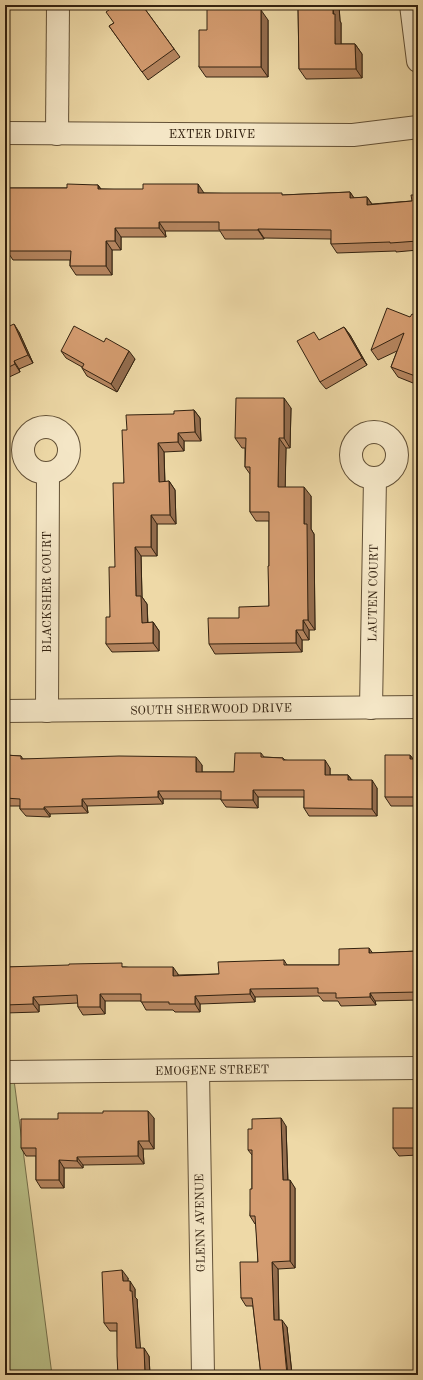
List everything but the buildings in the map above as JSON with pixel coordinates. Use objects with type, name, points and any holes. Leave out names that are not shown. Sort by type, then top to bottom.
[{"type":"street","points":[[57,134],[58,5]]},
{"type":"street","points":[[411,5],[418,60]]},
{"type":"street","name":"EXTER DRIVE","points":[[5,134],[353,135],[418,127]]},
{"type":"street","name":"BLACKSHER COURT","points":[[47,711],[48,473]]},
{"type":"street","name":"LAUTEN COURT","points":[[371,708],[375,478]]},
{"type":"street","name":"SOUTH SHERWOOD DRIVE","points":[[5,711],[418,707]]},
{"type":"street","name":"EMOGENE STREET","points":[[5,1072],[418,1068]]},
{"type":"street","name":"GLENN AVENUE","points":[[198,1071],[203,1375]]},
{"type":"green space","points":[[5,1072],[13,1072],[52,1375],[5,1375]]}]
